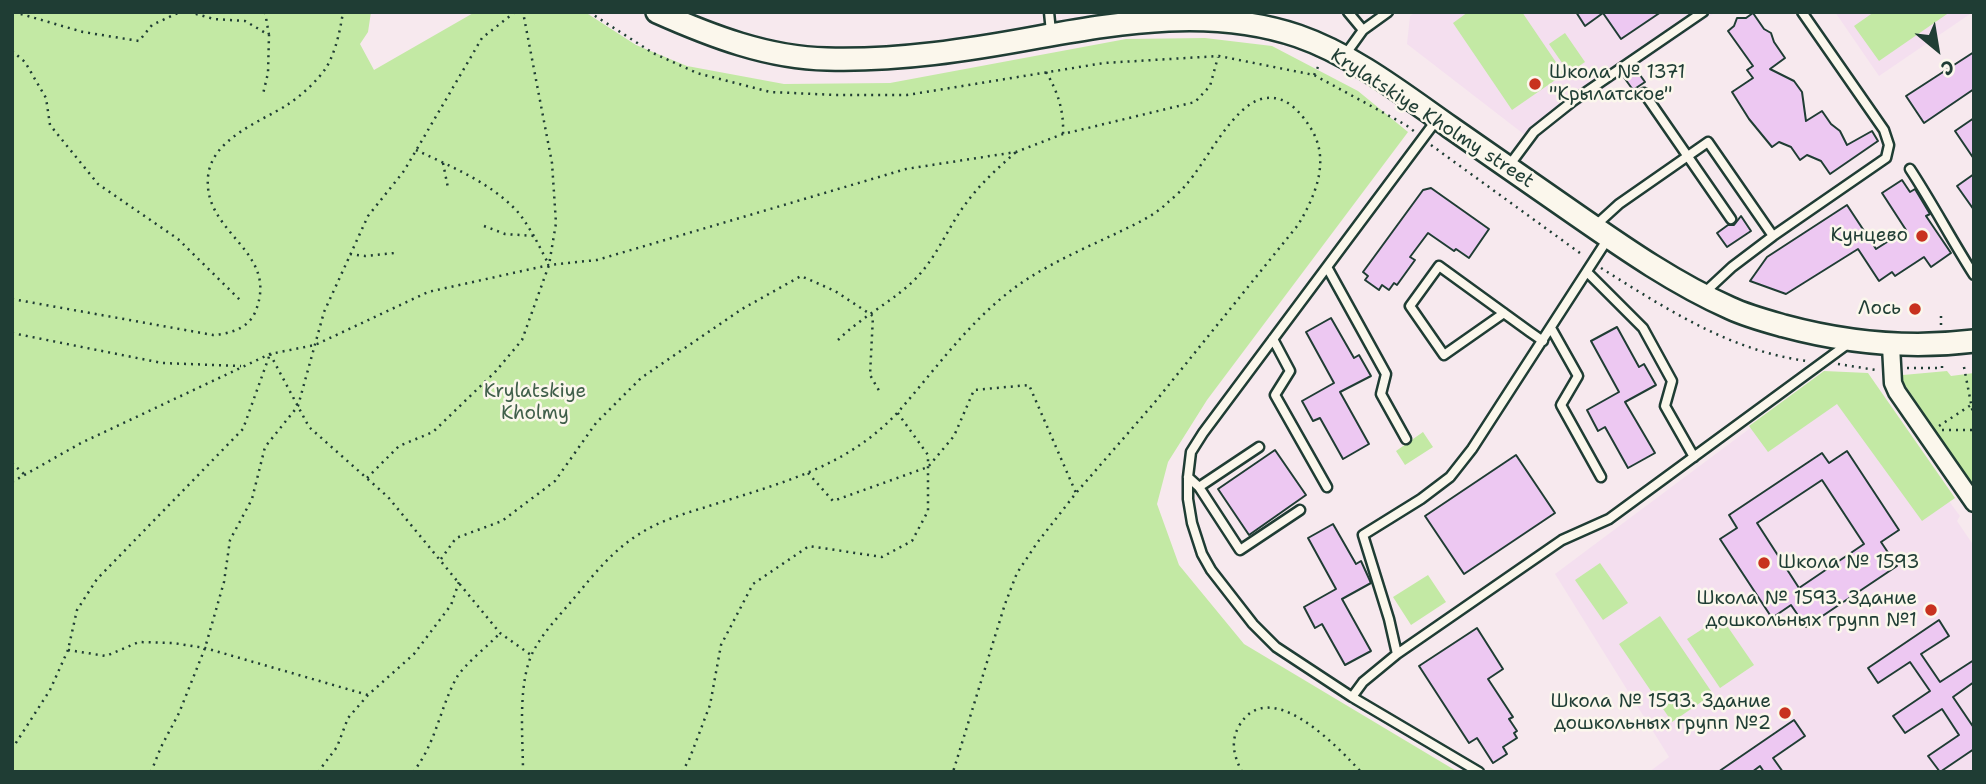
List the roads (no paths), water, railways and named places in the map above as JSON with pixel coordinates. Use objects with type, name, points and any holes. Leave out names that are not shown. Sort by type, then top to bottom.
[{"type":"street","name":"Krylatskiye Kholmy street","points":[[657,12],[709,34],[768,52],[826,59],[924,54],[1141,21],[1168,19],[1252,23],[1300,37],[1343,58],[1437,118],[1601,232],[1703,294],[1756,318],[1812,333],[1891,346],[1974,341]]},
{"type":"street","points":[[1891,346],[1896,392],[1974,503]]},
{"type":"lane","points":[[1049,12],[1052,35]]},
{"type":"lane","points":[[1348,12],[1363,30]]},
{"type":"lane","points":[[1343,58],[1363,30],[1388,12]]},
{"type":"lane","points":[[1508,167],[1528,138],[1553,116],[1703,12]]},
{"type":"lane","points":[[1703,294],[1732,267],[1773,236],[1886,158],[1889,145],[1884,130],[1802,12]]},
{"type":"lane","points":[[1644,93],[1731,219]]},
{"type":"lane","points":[[1437,118],[1203,433],[1191,453],[1188,499],[1202,554],[1253,624],[1276,647],[1352,697],[1479,772]]},
{"type":"lane","points":[[1396,654],[1389,619],[1363,535],[1421,499],[1450,477],[1472,449],[1593,262],[1601,232],[1619,204],[1709,142],[1773,236]]},
{"type":"lane","points":[[1910,169],[1941,215],[1943,226],[1974,275]]},
{"type":"lane","points":[[1504,313],[1444,355],[1410,306],[1438,266],[1504,313],[1542,341]]},
{"type":"lane","points":[[1326,267],[1386,374],[1381,394],[1406,439]]},
{"type":"lane","points":[[1587,272],[1643,328],[1672,381],[1665,406],[1694,457]]},
{"type":"lane","points":[[1551,328],[1578,376],[1561,405],[1601,477]]},
{"type":"lane","points":[[1272,339],[1290,370],[1275,395],[1327,487]]},
{"type":"lane","points":[[1352,697],[1363,682],[1396,654],[1562,540],[1609,519],[1852,341]]},
{"type":"lane","points":[[1199,487],[1259,447]]},
{"type":"lane","points":[[1188,477],[1199,487],[1240,550],[1300,510]]},
{"type":"place","name":"Школа № 1371 \"Крылатское\"","points":[[1535,84]]},
{"type":"place","name":"Кунцево","points":[[1922,236]]},
{"type":"place","name":"Лось","points":[[1915,309]]},
{"type":"place","name":"Школа № 1593","points":[[1764,563]]},
{"type":"place","name":"Школа № 1593. Здание дошкольных групп №1","points":[[1931,610]]},
{"type":"place","name":"Школа № 1593. Здание дошкольных групп №2","points":[[1785,713]]},
{"type":"park label","name":"Krylatskiye Kholmy","points":[[535,403]]}]
